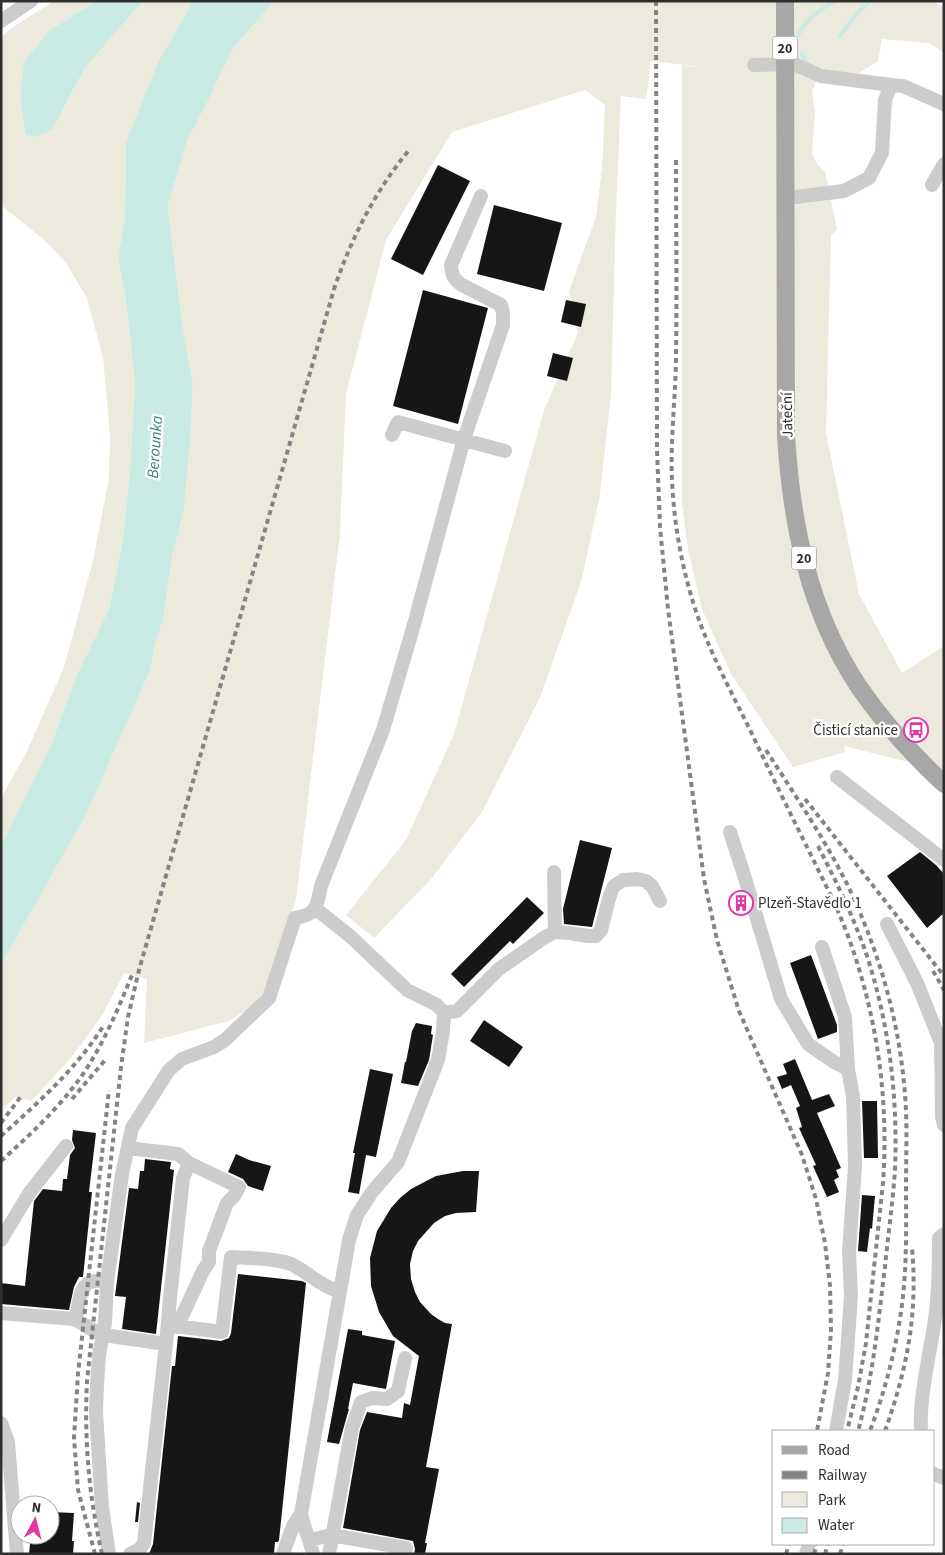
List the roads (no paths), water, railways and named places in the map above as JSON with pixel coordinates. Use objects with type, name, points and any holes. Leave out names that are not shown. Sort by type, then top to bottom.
[{"type":"main road","name":"Jateční","points":[[785,1],[786,425],[789,475],[799,540],[817,602],[828,630],[859,686],[892,730],[924,766],[944,784]]},
{"type":"street","points":[[1,21],[31,1]]},
{"type":"street","points":[[754,66],[794,64],[820,76],[903,86],[944,104]]},
{"type":"street","points":[[785,196],[796,197],[844,191],[869,178],[882,153],[885,100],[891,85]]},
{"type":"street","points":[[932,185],[944,164]]},
{"type":"street","points":[[109,1554],[102,1507],[96,1412],[99,1355],[105,1323],[108,1282],[122,1174],[132,1128],[169,1070],[182,1059],[214,1047],[225,1040],[269,998],[295,918],[307,916],[316,909],[321,886],[383,730],[413,628],[464,439],[503,325],[501,305],[462,285],[452,275],[451,265],[481,196]]},
{"type":"street","points":[[392,435],[398,422],[505,451]]},
{"type":"street","points":[[838,777],[944,860]]},
{"type":"street","points":[[730,832],[781,999],[808,1044],[848,1069]]},
{"type":"street","points":[[554,872],[555,932]]},
{"type":"street","points":[[444,1013],[457,1011],[499,969],[545,937],[555,932],[596,936],[601,930],[610,894],[614,886],[623,880],[637,879],[646,882],[652,886],[660,901]]},
{"type":"street","points":[[316,909],[356,942],[407,990],[437,1005],[444,1013],[443,1032],[434,1072],[398,1162],[372,1192],[357,1215],[349,1240],[301,1514],[305,1531],[312,1547],[331,1535],[406,1548],[406,1554]]},
{"type":"street","points":[[887,924],[917,983],[941,1043],[942,1117],[944,1125]]},
{"type":"street","points":[[822,947],[845,1017],[848,1069],[853,1097],[855,1166],[849,1251],[851,1296],[845,1380],[836,1430]]},
{"type":"street","points":[[1,1240],[30,1192],[66,1146]]},
{"type":"street","points":[[128,1148],[178,1154],[189,1163],[239,1187],[227,1203],[209,1251],[209,1262],[202,1271],[173,1326],[166,1344],[144,1543],[130,1554]]},
{"type":"street","points":[[173,1326],[183,1178],[189,1163]]},
{"type":"street","points":[[921,1430],[924,1388],[940,1317],[939,1238],[944,1234]]},
{"type":"street","points":[[173,1326],[222,1332],[231,1257],[288,1263],[320,1284],[340,1292]]},
{"type":"street","points":[[209,1262],[230,1264]]},
{"type":"street","points":[[76,1320],[81,1290],[88,1283],[98,1279],[108,1282]]},
{"type":"street","points":[[1,1313],[76,1320],[103,1335],[166,1344]]},
{"type":"street","points":[[329,1554],[352,1428],[361,1402],[372,1398],[387,1399],[398,1391],[405,1358]]},
{"type":"street","points":[[1,1423],[8,1442],[17,1554]]},
{"type":"street","points":[[283,1554],[293,1526],[301,1514]]},
{"type":"water","points":[[96,1],[143,1],[85,68],[52,130],[34,137],[25,133],[20,97],[24,62],[50,30]]},
{"type":"water","name":"Berounka","points":[[193,1],[275,1],[233,48],[187,141],[168,206],[182,324],[193,383],[184,509],[172,558],[163,620],[155,644],[150,671],[86,815],[1,965],[1,845],[51,745],[78,672],[109,609],[123,540],[130,471],[135,383],[126,301],[118,257],[125,216],[126,141],[158,62]]},
{"type":"waterway","points":[[798,35],[814,15],[836,1]]},
{"type":"waterway","points":[[840,36],[860,10],[871,1]]},
{"type":"waterway","points":[[802,54],[806,61]]},
{"type":"railway","points":[[656,1],[657,450],[660,527],[668,609],[704,879],[717,940],[739,1011],[802,1155],[816,1199],[825,1243],[830,1286],[831,1330],[828,1373],[817,1430]]},
{"type":"railway","points":[[102,1554],[91,1490],[87,1447],[87,1381],[128,1017],[139,970],[334,289],[348,251],[365,216],[396,166],[409,150]]},
{"type":"railway","points":[[676,160],[676,353],[672,481],[674,512],[685,572],[693,602],[712,653],[844,925],[867,996],[879,1058],[884,1120],[883,1183],[866,1343],[847,1430]]},
{"type":"railway","points":[[766,750],[819,833],[853,897],[880,966],[893,1014],[902,1062],[906,1111],[906,1241],[904,1282],[895,1348],[870,1430]]},
{"type":"railway","points":[[805,799],[944,976]]},
{"type":"railway","points":[[818,846],[856,926],[874,979],[886,1033],[895,1115],[895,1169],[885,1267],[868,1390],[858,1430]]},
{"type":"railway","points":[[933,971],[944,990]]},
{"type":"railway","points":[[1,1161],[55,1109],[83,1074],[104,1038],[132,975]]},
{"type":"railway","points":[[1,1136],[70,1070],[104,1025]]},
{"type":"railway","points":[[72,1099],[106,1059]]},
{"type":"railway","points":[[95,1554],[78,1490],[74,1438],[78,1374],[109,1090]]},
{"type":"railway","points":[[1,1123],[22,1095]]},
{"type":"railway","points":[[885,1430],[899,1386],[909,1341],[913,1296],[912,1248]]},
{"type":"railway","points":[[786,1554],[789,1545]]},
{"type":"railway","points":[[814,1554],[817,1545]]},
{"type":"railway","points":[[825,1554],[828,1545]]},
{"type":"railway","points":[[840,1554],[843,1545]]},
{"type":"place","name":"Čisticí stanice","points":[[916,730]]},
{"type":"place","name":"Plzeň-Stavědlo 1","points":[[741,903]]}]
